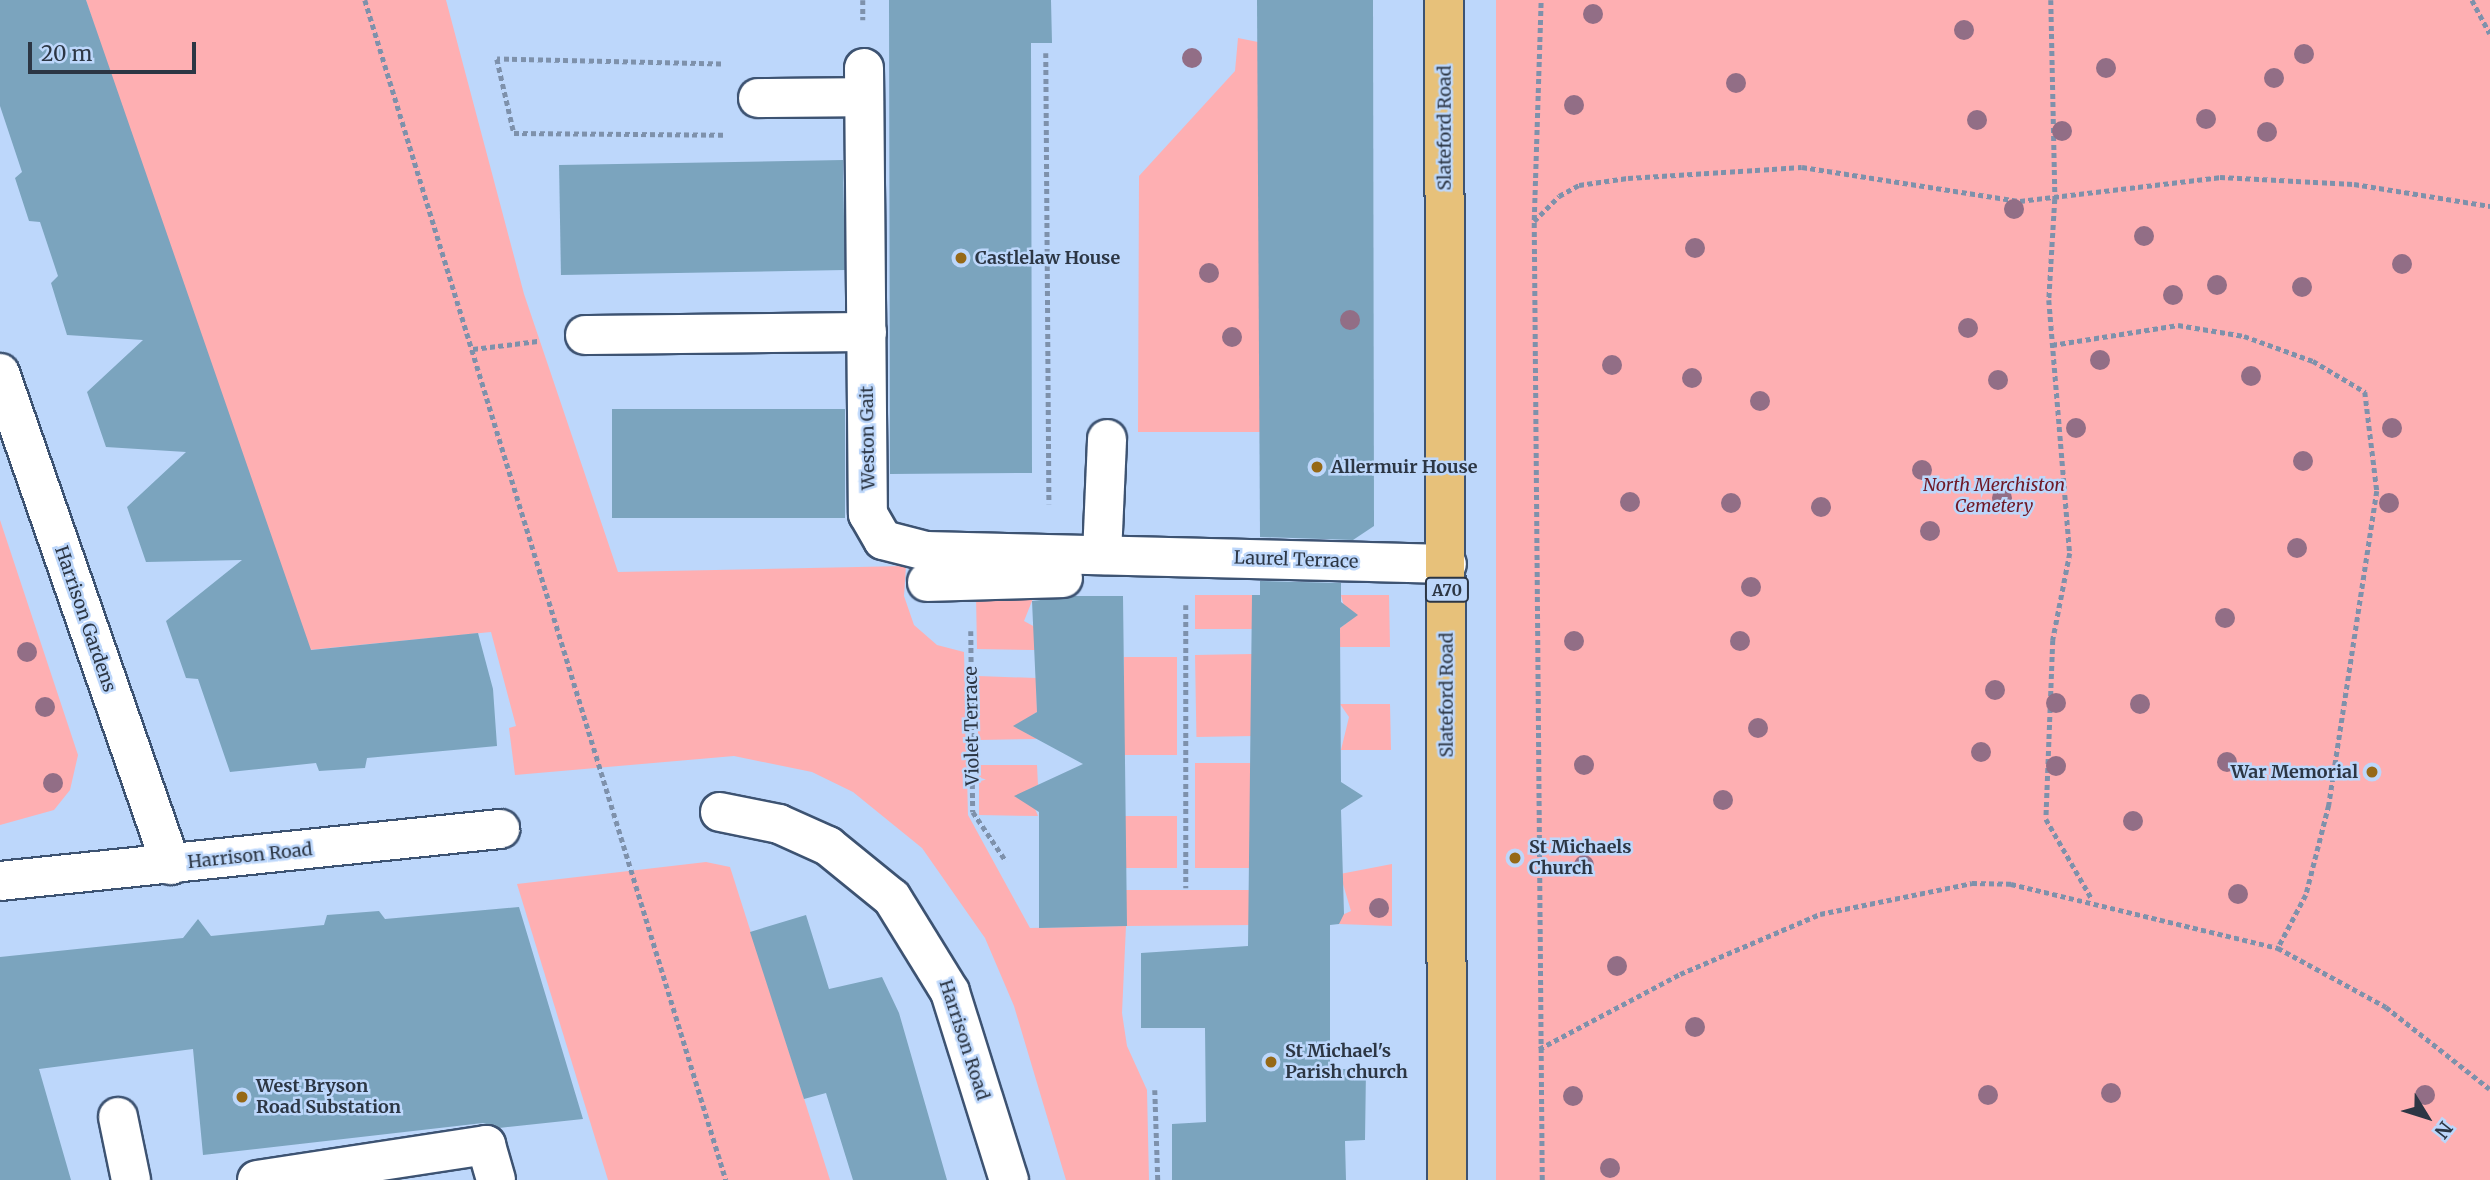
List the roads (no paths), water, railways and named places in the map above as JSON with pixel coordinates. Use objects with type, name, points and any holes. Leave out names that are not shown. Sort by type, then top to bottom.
[{"type":"main road","name":"Slateford Road","points":[[1444,0],[1447,1180]]},
{"type":"street","name":"Weston Gait","points":[[758,98],[864,82],[869,514],[883,540],[926,551],[1145,556]]},
{"type":"street","points":[[585,335],[867,332]]},
{"type":"street","name":"Harrison Gardens","points":[[0,373],[171,865]]},
{"type":"street","points":[[1102,555],[1107,439]]},
{"type":"street","name":"Laurel Terrace","points":[[1145,556],[1447,564]]},
{"type":"street","points":[[927,582],[1095,578],[1145,556]]},
{"type":"street","name":"Harrison Road","points":[[720,812],[817,840],[850,859],[892,898],[950,992],[1009,1180]]},
{"type":"street","name":"Harrison Road","points":[[0,881],[500,829]]},
{"type":"street","points":[[118,1117],[131,1180]]},
{"type":"street","points":[[257,1180],[486,1145],[496,1180]]},
{"type":"place","name":"Castlelaw House","points":[[961,258]]},
{"type":"place","name":"Allermuir House","points":[[1317,467]]},
{"type":"place","name":"War Memorial","points":[[2372,772]]},
{"type":"place","name":"St Michaels Church","points":[[1515,858]]},
{"type":"place","name":"St Michael's Parish church","points":[[1271,1062]]},
{"type":"place","name":"West Bryson Road Substation","points":[[242,1097]]},
{"type":"park label","name":"North Merchiston Cemetery","points":[[1994,496]]}]
